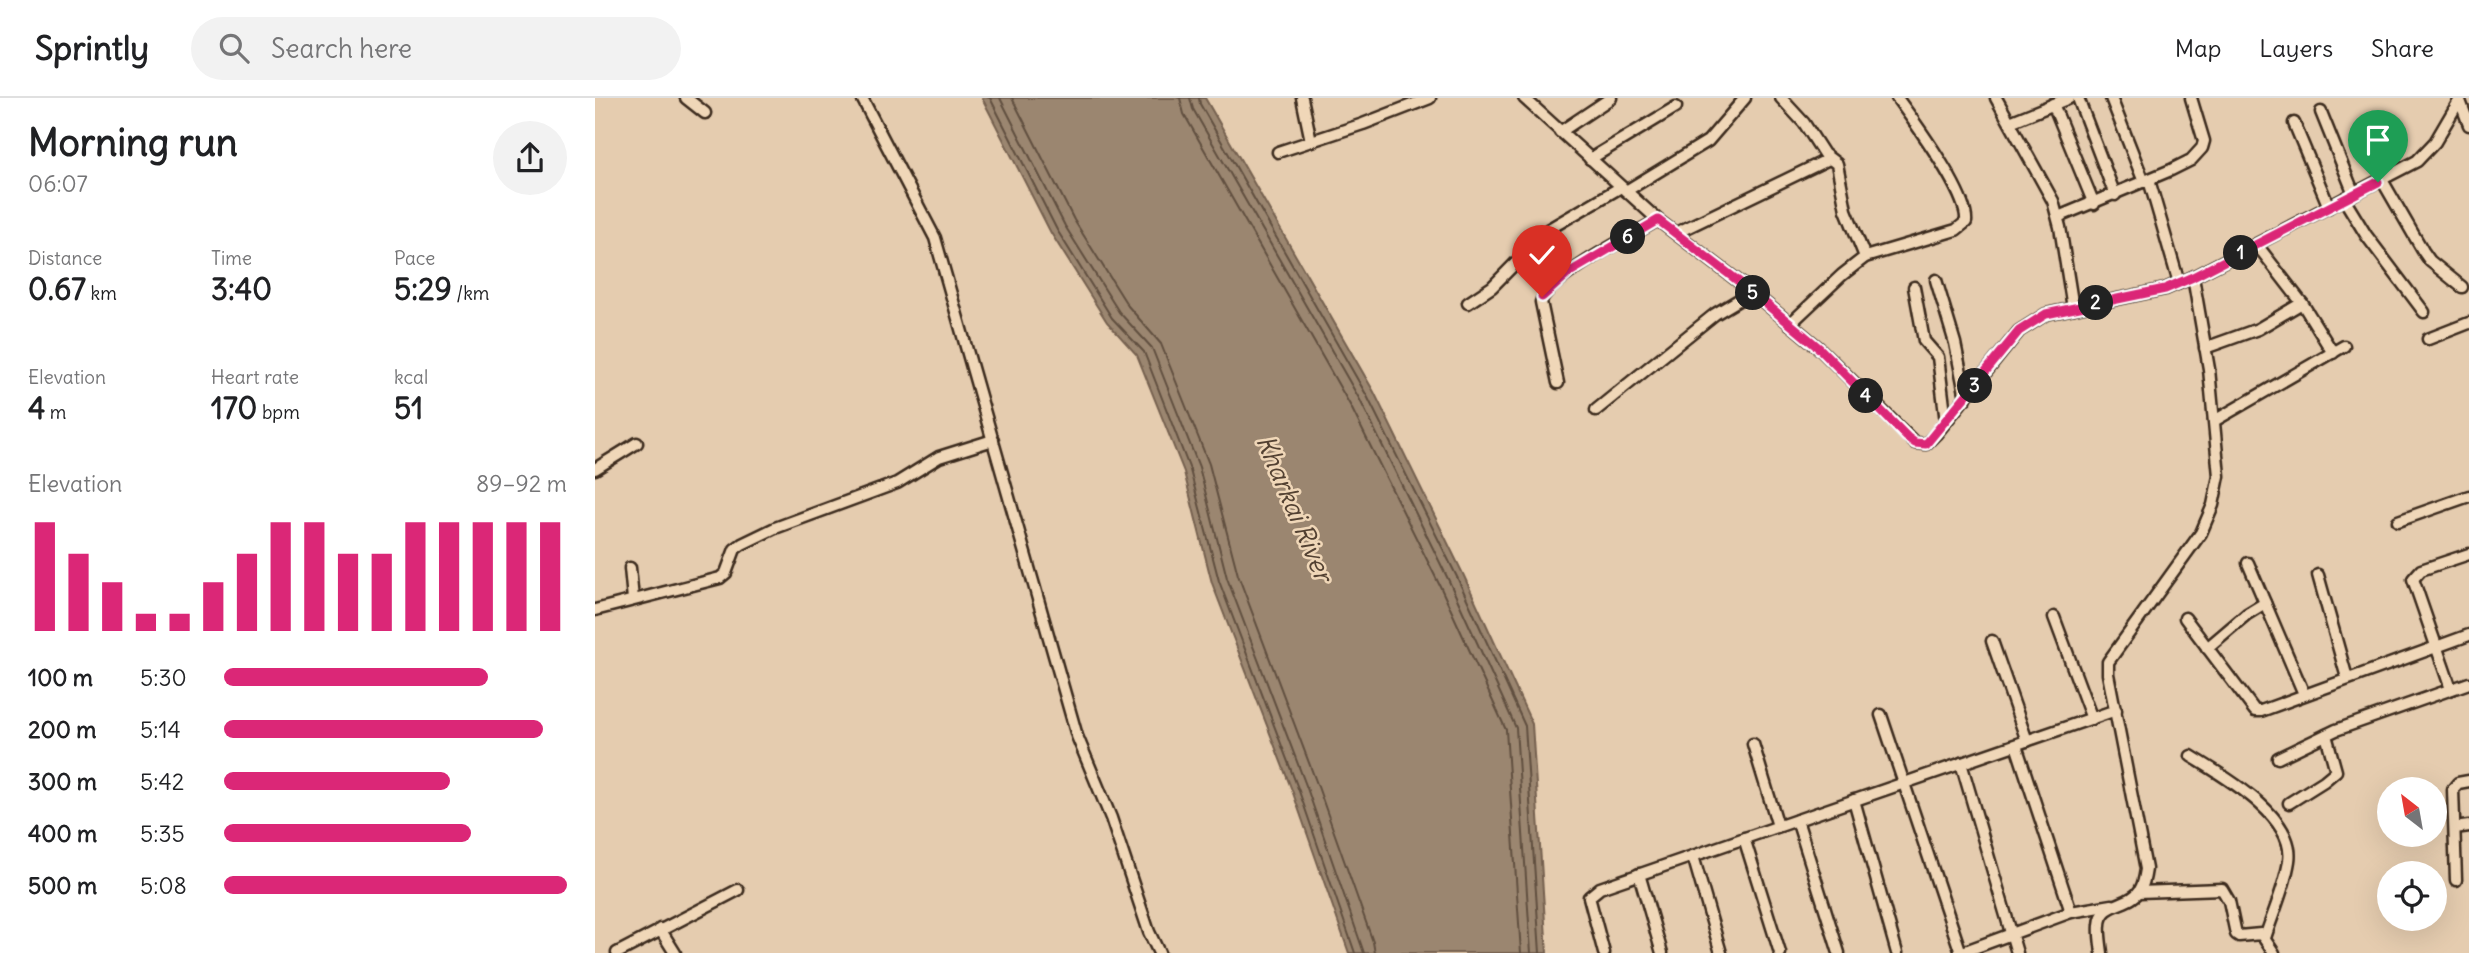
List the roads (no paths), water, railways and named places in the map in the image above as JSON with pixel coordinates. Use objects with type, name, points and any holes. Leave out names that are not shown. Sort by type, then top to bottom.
[{"type":"street","points":[[685,98],[705,113]]},
{"type":"street","points":[[862,98],[935,238],[1077,736],[1111,818],[1149,932],[1159,953]]},
{"type":"street","points":[[1302,98],[1311,141]]},
{"type":"street","points":[[1278,152],[1430,98]]},
{"type":"street","points":[[1524,98],[1658,220],[1752,292],[1819,348],[1915,443],[1926,444],[2030,321],[2046,314],[2165,289],[2257,245],[2382,180],[2427,153],[2459,99]]},
{"type":"street","points":[[1560,132],[1611,98]]},
{"type":"street","points":[[1468,303],[1492,286],[1549,229],[1708,141],[1745,98]]},
{"type":"street","points":[[1782,98],[1829,159],[1837,164],[1846,210],[1865,257]]},
{"type":"street","points":[[1790,324],[1865,257],[1956,230],[1966,222],[1964,205],[1935,154],[1897,98]]},
{"type":"street","points":[[1996,98],[2053,201],[2073,308]]},
{"type":"street","points":[[2010,122],[2069,98]]},
{"type":"street","points":[[2078,98],[2115,195]]},
{"type":"street","points":[[2111,98],[2147,181],[2179,283]]},
{"type":"street","points":[[2058,217],[2094,204],[2191,160],[2202,148],[2203,135],[2191,98]]},
{"type":"street","points":[[2459,99],[2469,125]]},
{"type":"street","points":[[2053,104],[2094,204]]},
{"type":"street","points":[[1590,159],[1676,107]]},
{"type":"street","points":[[2321,113],[2349,197],[2366,235],[2424,312]]},
{"type":"street","points":[[2294,123],[2329,207]]},
{"type":"street","points":[[1676,233],[1829,159]]},
{"type":"street","points":[[2382,180],[2430,261],[2462,288]]},
{"type":"street","points":[[1558,383],[1541,302],[1545,292],[1570,272],[1658,220]]},
{"type":"street","points":[[2257,245],[2302,303],[2333,353]]},
{"type":"street","points":[[1881,715],[1960,953],[2070,912],[2112,905],[2132,898],[2139,892],[2146,869],[2108,674],[2108,662],[2201,533],[2215,495],[2219,476],[2214,421],[2193,277]]},
{"type":"street","points":[[1936,280],[1955,343],[1966,398]]},
{"type":"street","points":[[1914,287],[1924,341],[1938,357],[1946,422]]},
{"type":"street","points":[[1595,410],[1715,314],[1752,292]]},
{"type":"street","points":[[2205,348],[2258,329],[2302,303]]},
{"type":"street","points":[[2428,339],[2469,323]]},
{"type":"street","points":[[2214,421],[2344,346]]},
{"type":"street","points":[[595,610],[720,578],[726,573],[735,549],[743,544],[775,528],[885,487],[939,457],[993,440]]},
{"type":"street","points":[[595,469],[637,443]]},
{"type":"street","points":[[2398,521],[2469,496]]},
{"type":"street","points":[[2451,690],[2438,647],[2414,589],[2413,579],[2415,573],[2421,569],[2469,554]]},
{"type":"street","points":[[2248,564],[2304,694]]},
{"type":"street","points":[[630,568],[633,599]]},
{"type":"street","points":[[2318,575],[2347,678]]},
{"type":"street","points":[[2207,648],[2247,614],[2265,603]]},
{"type":"street","points":[[2055,617],[2092,719]]},
{"type":"street","points":[[2185,618],[2255,711],[2469,635]]},
{"type":"street","points":[[1992,641],[2027,741]]},
{"type":"street","points":[[2278,758],[2326,735],[2469,683]]},
{"type":"street","points":[[1604,953],[1589,897],[1600,888],[2116,710]]},
{"type":"street","points":[[2289,803],[2336,771],[2326,735]]},
{"type":"street","points":[[1753,744],[1778,826]]},
{"type":"street","points":[[2016,745],[2070,912]]},
{"type":"street","points":[[2191,756],[2245,790],[2287,838],[2290,860],[2265,938]]},
{"type":"street","points":[[1961,764],[2017,953]]},
{"type":"street","points":[[2456,880],[2453,789],[2458,783],[2469,781]]},
{"type":"street","points":[[1854,800],[1897,953]]},
{"type":"street","points":[[1797,820],[1839,953]]},
{"type":"street","points":[[2455,828],[2469,826]]},
{"type":"street","points":[[1744,838],[1780,953]]},
{"type":"street","points":[[1693,856],[1721,953]]},
{"type":"street","points":[[1639,874],[1662,953]]},
{"type":"street","points":[[2139,892],[2222,889],[2229,901],[2235,934],[2239,936],[2255,933],[2265,938],[2274,953]]},
{"type":"street","points":[[617,953],[738,890]]},
{"type":"street","points":[[2102,953],[2099,923],[2102,914],[2112,905]]},
{"type":"street","points":[[660,929],[675,953]]},
{"type":"water","name":"Kharkai River","points":[[982,98],[1205,98],[1374,392],[1463,574],[1532,724],[1547,953],[1349,953],[1293,793],[1212,583],[1184,472],[1137,355],[1107,322],[1051,233]]}]
